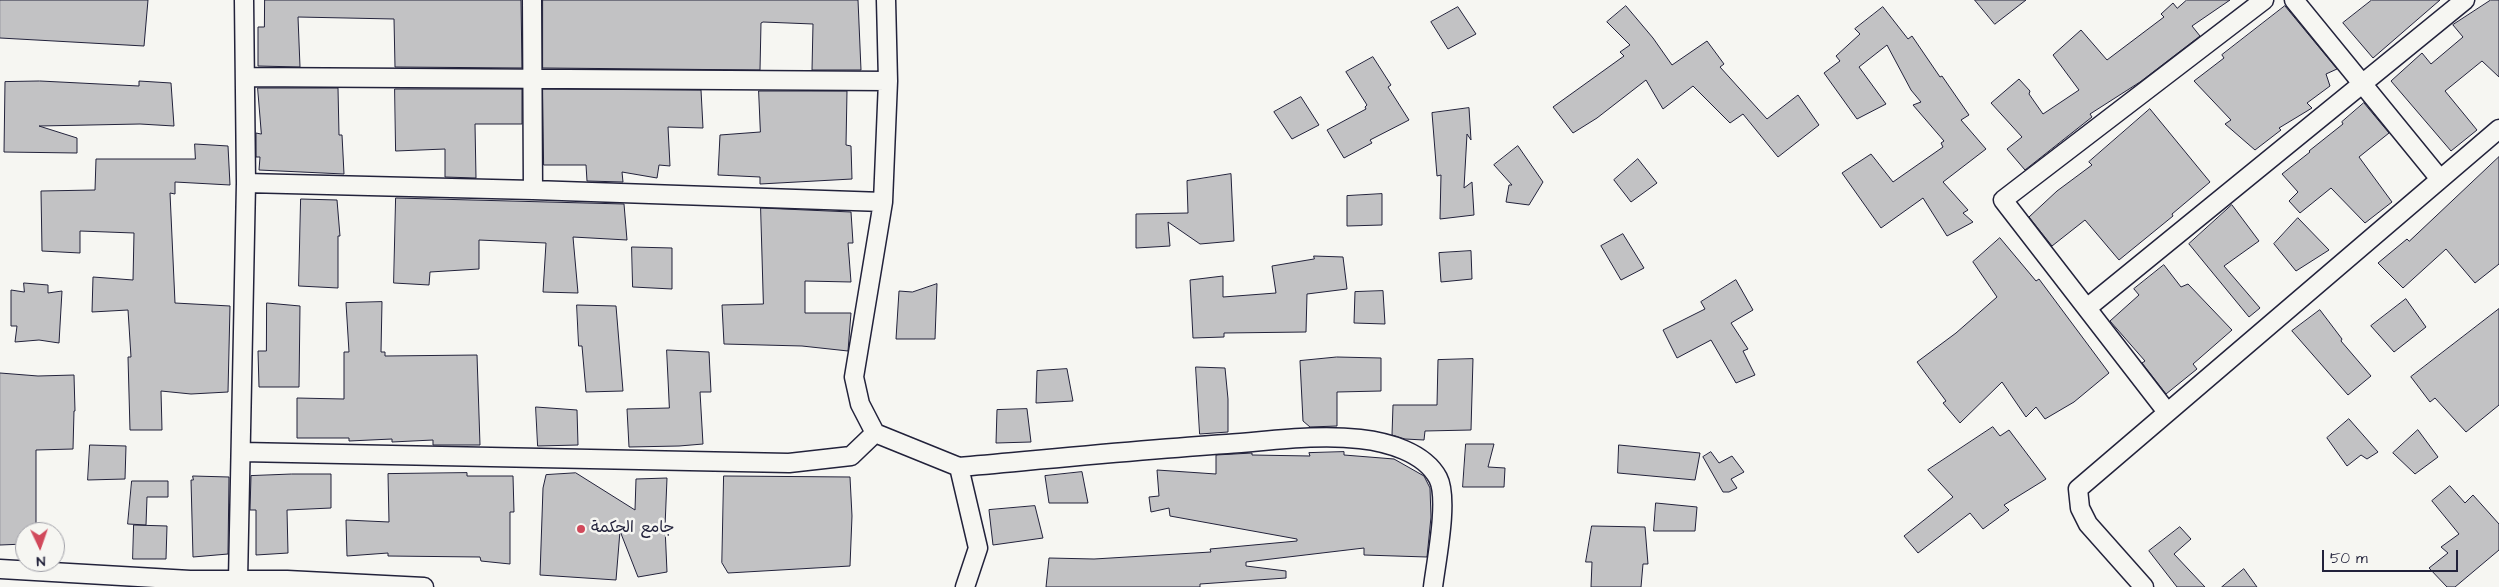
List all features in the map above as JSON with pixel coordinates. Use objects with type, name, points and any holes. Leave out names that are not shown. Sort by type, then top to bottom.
[{"type":"street","points":[[238,580],[246,183],[244,0]]},
{"type":"street","points":[[532,0],[533,190]]},
{"type":"street","points":[[886,0],[888,81],[883,202],[854,377],[860,404],[875,433],[959,467],[1328,437],[1361,439],[1404,450],[1425,462],[1438,479],[1443,496],[1433,587]]},
{"type":"street","points":[[2167,412],[2003,200],[2264,0]]},
{"type":"street","points":[[2294,0],[2440,179]]},
{"type":"street","points":[[2087,308],[2465,0]]},
{"type":"street","points":[[245,77],[888,81]]},
{"type":"street","points":[[2144,587],[2088,524],[2080,508],[2078,489],[2499,129]]},
{"type":"street","points":[[246,183],[533,190],[883,202]]},
{"type":"street","points":[[242,452],[789,463],[851,456],[875,433]]},
{"type":"street","points":[[959,467],[978,548],[965,587]]},
{"type":"street","points":[[0,569],[190,580],[287,580],[424,587]]},
{"type":"building","points":[[0,0],[148,0],[144,46],[0,38]]},
{"type":"building","points":[[265,0],[521,0],[522,68],[395,67],[394,19],[298,17],[300,67],[258,66],[258,27],[264,27]]},
{"type":"building","points":[[543,0],[858,0],[861,70],[812,70],[813,24],[763,22],[761,23],[760,70],[543,68]]},
{"type":"building","points":[[1975,0],[2026,0],[1995,24]]},
{"type":"building","points":[[2187,0],[2230,0],[2192,26],[2200,36],[2140,82],[2090,114],[2092,117],[2025,170],[2007,149],[2022,137],[1991,103],[2019,79],[2030,91],[2029,94],[2043,114],[2079,90],[2053,55],[2081,30],[2107,60],[2164,17],[2161,14],[2173,3],[2177,8]]},
{"type":"building","points":[[2372,0],[2440,0],[2373,58],[2343,23]]},
{"type":"building","points":[[2491,0],[2499,0],[2499,77],[2482,61],[2445,91],[2477,130],[2451,151],[2391,81],[2422,53],[2431,64],[2463,37],[2453,25]]},
{"type":"building","points":[[1626,6],[1653,38],[1672,65],[1707,41],[1724,64],[1720,67],[1767,119],[1798,95],[1819,125],[1778,157],[1743,114],[1730,123],[1693,86],[1663,109],[1646,80],[1597,118],[1573,133],[1553,107],[1624,56],[1620,52],[1630,45],[1607,22]]},
{"type":"building","points":[[2285,6],[2337,69],[2326,74],[2330,86],[2307,103],[2312,108],[2279,128],[2281,130],[2255,150],[2225,124],[2231,120],[2194,81],[2224,58],[2222,55]]},
{"type":"building","points":[[1458,7],[1476,34],[1448,49],[1431,22]]},
{"type":"building","points":[[1883,7],[1908,39],[1912,36],[1940,77],[1942,76],[1969,115],[1961,120],[1986,149],[1943,182],[1968,210],[1963,213],[1973,222],[1947,236],[1923,198],[1881,228],[1842,173],[1871,154],[1893,182],[1943,147],[1941,143],[1944,141],[1913,105],[1921,102],[1911,90],[1887,45],[1859,67],[1886,104],[1857,119],[1824,73],[1840,61],[1836,56],[1860,34],[1855,29]]},
{"type":"building","points":[[1373,57],[1391,85],[1388,87],[1409,120],[1370,140],[1372,143],[1344,158],[1327,130],[1366,109],[1367,105],[1346,72]]},
{"type":"building","points":[[40,81],[139,86],[139,81],[171,83],[174,126],[140,124],[39,126],[77,138],[77,153],[4,152],[5,82]]},
{"type":"building","points":[[258,88],[338,88],[339,135],[342,135],[344,174],[259,170],[260,157],[256,157],[256,133],[261,134]]},
{"type":"building","points":[[395,89],[522,89],[522,124],[475,124],[476,178],[445,177],[445,149],[396,151]]},
{"type":"building","points":[[543,89],[701,90],[703,128],[668,127],[670,166],[659,165],[657,178],[622,172],[623,182],[587,181],[586,165],[544,165]]},
{"type":"building","points":[[759,91],[847,91],[846,145],[851,146],[852,179],[760,184],[760,177],[718,175],[720,135],[760,132]]},
{"type":"building","points":[[1301,97],[1319,125],[1292,139],[1274,112]]},
{"type":"building","points":[[2364,103],[2389,133],[2359,157],[2392,202],[2365,223],[2331,188],[2300,213],[2289,201],[2298,192],[2282,174],[2343,124],[2342,122]]},
{"type":"building","points":[[1469,108],[1471,140],[1467,134],[1464,188],[1472,182],[1474,215],[1440,219],[1441,175],[1437,176],[1432,113]]},
{"type":"building","points":[[2150,109],[2210,182],[2172,214],[2173,216],[2119,260],[2085,220],[2052,246],[2029,217],[2057,191],[2092,165],[2089,162]]},
{"type":"building","points":[[195,144],[228,146],[230,185],[175,182],[175,194],[170,193],[175,303],[230,306],[228,392],[191,394],[161,391],[162,430],[130,430],[128,357],[131,357],[128,310],[92,312],[93,277],[133,280],[134,233],[80,231],[80,253],[42,251],[41,191],[95,190],[96,159],[195,159]]},
{"type":"building","points":[[1518,146],[1543,182],[1529,205],[1506,202],[1509,185],[1512,185],[1494,165]]},
{"type":"building","points":[[2499,157],[2499,264],[2475,283],[2446,249],[2403,288],[2378,263],[2407,239],[2409,241]]},
{"type":"building","points":[[1638,159],[1657,183],[1631,202],[1614,180]]},
{"type":"building","points":[[1231,174],[1234,241],[1200,244],[1168,222],[1170,246],[1136,248],[1136,214],[1188,213],[1187,181]]},
{"type":"building","points":[[1382,194],[1382,225],[1347,226],[1347,196]]},
{"type":"building","points":[[396,198],[624,204],[627,240],[573,237],[578,293],[543,292],[546,243],[479,240],[479,269],[430,272],[429,285],[394,283]]},
{"type":"building","points":[[301,199],[337,200],[340,236],[338,236],[338,288],[299,286]]},
{"type":"building","points":[[2232,205],[2259,241],[2224,266],[2260,308],[2249,317],[2189,244]]},
{"type":"building","points":[[761,208],[851,212],[853,243],[848,243],[851,282],[805,281],[805,313],[851,313],[848,351],[802,346],[724,344],[722,305],[763,304]]},
{"type":"building","points":[[2298,218],[2329,250],[2296,271],[2274,244]]},
{"type":"building","points":[[1623,234],[1644,268],[1621,280],[1601,246]]},
{"type":"building","points":[[2000,238],[2036,281],[2039,279],[2109,373],[2074,402],[2045,419],[2036,407],[2026,417],[2002,382],[1960,423],[1943,403],[1946,401],[1917,362],[1956,333],[1997,297],[1973,262]]},
{"type":"building","points":[[632,247],[672,248],[672,289],[633,287]]},
{"type":"building","points":[[1471,251],[1472,279],[1441,282],[1439,253]]},
{"type":"building","points":[[1314,256],[1343,257],[1347,289],[1307,294],[1306,332],[1224,333],[1224,337],[1193,338],[1190,280],[1223,276],[1223,297],[1276,293],[1272,266],[1314,259]]},
{"type":"building","points":[[2164,265],[2181,287],[2188,284],[2232,330],[2193,364],[2197,369],[2166,394],[2142,363],[2145,361],[2110,321],[2139,295],[2134,289]]},
{"type":"building","points":[[1736,280],[1753,310],[1731,323],[1748,349],[1743,351],[1755,375],[1736,383],[1711,340],[1677,358],[1663,330],[1705,309],[1701,302]]},
{"type":"building","points":[[24,283],[48,285],[48,293],[62,291],[59,343],[39,340],[15,342],[17,326],[11,326],[11,290],[24,292]]},
{"type":"building","points":[[937,284],[935,339],[896,339],[899,291],[912,292]]},
{"type":"building","points":[[1383,291],[1385,324],[1354,323],[1355,292]]},
{"type":"building","points":[[2406,299],[2426,327],[2394,352],[2371,326]]},
{"type":"building","points":[[382,302],[381,352],[385,352],[385,356],[477,355],[480,445],[433,445],[433,440],[392,442],[392,439],[349,441],[349,438],[297,438],[297,398],[344,399],[344,352],[349,352],[346,303]]},
{"type":"building","points":[[267,303],[300,306],[299,387],[259,387],[258,351],[266,351]]},
{"type":"building","points":[[577,305],[616,306],[623,391],[586,392],[582,346],[579,346]]},
{"type":"building","points":[[2499,309],[2499,405],[2466,432],[2435,398],[2430,402],[2411,377]]},
{"type":"building","points":[[2320,310],[2342,339],[2341,341],[2371,376],[2348,395],[2292,331]]},
{"type":"building","points":[[667,350],[709,352],[711,392],[700,392],[703,444],[629,447],[627,409],[669,408]]},
{"type":"building","points":[[1337,357],[1381,358],[1381,391],[1337,392],[1337,426],[1310,427],[1303,421],[1300,361]]},
{"type":"building","points":[[1473,359],[1471,430],[1425,431],[1424,440],[1405,439],[1392,435],[1393,405],[1437,405],[1438,360]]},
{"type":"building","points":[[1196,367],[1225,368],[1228,399],[1228,432],[1200,434]]},
{"type":"building","points":[[1067,369],[1073,401],[1036,403],[1037,371]]},
{"type":"building","points":[[0,373],[38,376],[74,375],[73,449],[36,450],[36,522],[15,522],[15,544],[0,545]]},
{"type":"building","points":[[536,407],[577,410],[578,445],[538,446]]},
{"type":"building","points":[[1027,409],[1031,442],[996,443],[997,410]]},
{"type":"building","points":[[2349,419],[2378,452],[2367,459],[2361,455],[2347,466],[2327,438]]},
{"type":"building","points":[[1993,427],[2000,436],[2009,430],[2046,479],[2004,505],[2009,510],[1983,529],[1970,513],[1918,553],[1904,536],[1953,497],[1928,470]]},
{"type":"building","points":[[2418,430],[2438,457],[2415,474],[2393,453]]},
{"type":"building","points":[[1466,444],[1494,444],[1488,467],[1505,468],[1504,487],[1463,487]]},
{"type":"building","points":[[90,445],[126,446],[125,479],[88,480]]},
{"type":"building","points":[[1619,445],[1700,453],[1695,480],[1618,473]]},
{"type":"building","points":[[1344,452],[1344,455],[1394,459],[1424,476],[1430,488],[1431,517],[1427,557],[1364,555],[1364,548],[1246,562],[1246,566],[1286,571],[1286,578],[1200,584],[1200,587],[1046,587],[1049,558],[1094,559],[1211,552],[1210,549],[1297,541],[1297,539],[1170,516],[1169,508],[1151,512],[1149,497],[1159,496],[1157,470],[1216,474],[1216,455],[1252,453],[1252,455],[1310,456],[1309,453]]},
{"type":"building","points":[[1711,452],[1719,463],[1732,456],[1744,472],[1731,479],[1737,488],[1729,492],[1723,492],[1703,457]]},
{"type":"building","points":[[1082,472],[1088,503],[1049,503],[1045,476]]},
{"type":"building","points":[[467,473],[467,476],[513,476],[514,512],[510,512],[510,564],[481,561],[480,557],[388,556],[388,553],[347,556],[346,520],[389,522],[388,474]]},
{"type":"building","name":"جامع الحكمة","points":[[576,473],[635,510],[636,479],[667,478],[665,527],[667,572],[638,577],[620,531],[616,580],[540,575],[543,488],[546,475]]},
{"type":"building","points":[[331,474],[331,508],[287,510],[288,553],[256,555],[256,510],[250,510],[251,476]]},
{"type":"building","points":[[193,476],[229,477],[228,554],[193,557],[191,480],[193,480]]},
{"type":"building","points":[[724,476],[850,477],[852,516],[850,566],[728,573],[722,563]]},
{"type":"building","points":[[132,481],[168,481],[168,497],[147,497],[146,525],[128,524]]},
{"type":"building","points":[[2450,486],[2465,503],[2473,495],[2499,524],[2499,550],[2455,587],[2447,587],[2429,568],[2448,553],[2441,547],[2459,534],[2432,501]]},
{"type":"building","points":[[1656,503],[1697,507],[1695,531],[1654,531]]},
{"type":"building","points":[[1035,506],[1043,538],[993,545],[989,510]]},
{"type":"building","points":[[134,525],[167,526],[166,559],[133,559]]},
{"type":"building","points":[[1592,526],[1645,527],[1648,564],[1643,564],[1641,587],[1591,587],[1592,562],[1586,562]]},
{"type":"building","points":[[2180,527],[2191,539],[2174,554],[2205,587],[2177,587],[2149,551]]},
{"type":"building","points":[[2244,569],[2257,587],[2222,587]]},
{"type":"place","name":"جامع الحكمة","points":[[581,529]]}]
